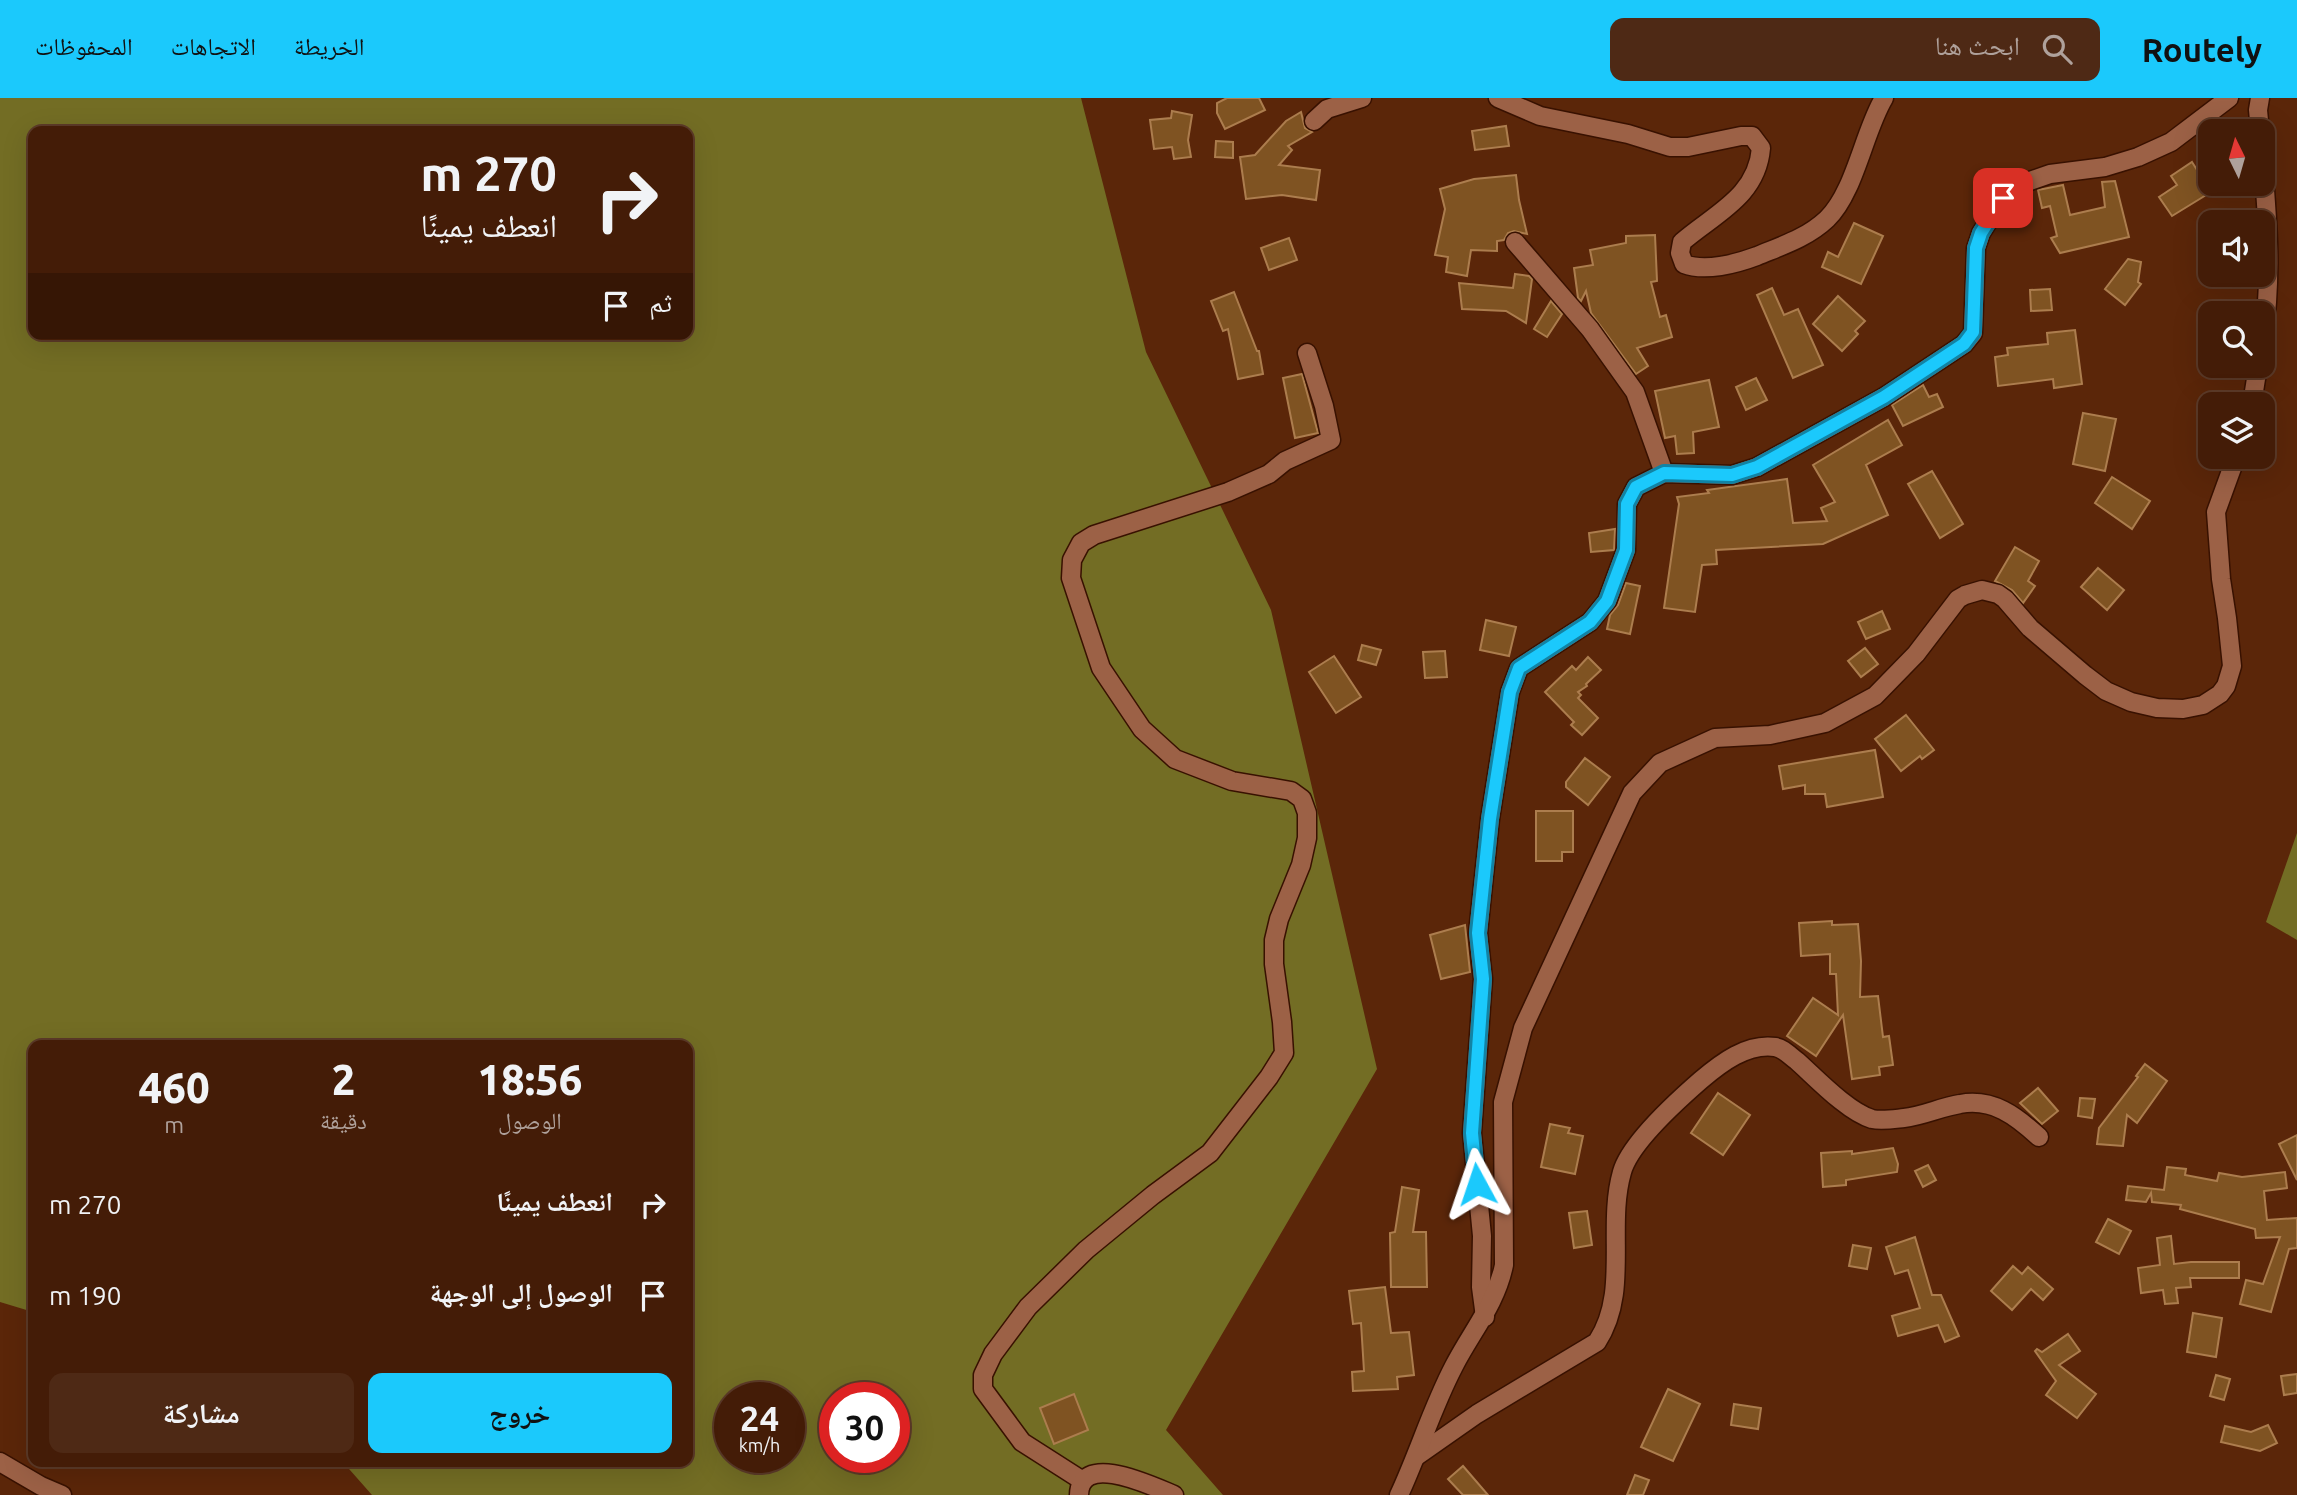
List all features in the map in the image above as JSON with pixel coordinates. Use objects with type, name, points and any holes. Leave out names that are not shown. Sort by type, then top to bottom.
[{"type":"street","points":[[1314,121],[1327,109],[1362,98]]},
{"type":"street","points":[[1499,98],[1540,116],[1628,134],[1670,147],[1688,147],[1752,136],[1761,148],[1745,191],[1719,216],[1682,242],[1680,253],[1684,264],[1692,267],[1738,264],[1800,239],[1828,218],[1843,194],[1884,98]]},
{"type":"street","points":[[1485,1317],[1481,1287],[1482,1236],[1472,1133],[1483,979],[1478,933],[1490,819],[1510,692],[1519,668],[1590,622],[1607,601],[1626,550],[1627,504],[1636,487],[1664,473],[1732,475],[1757,467],[1884,397],[1964,344],[1973,332],[1976,248],[1981,233],[2003,198],[2027,181],[2050,174],[2105,167],[2149,152],[2171,142],[2229,98]]},
{"type":"street","points":[[2259,119],[2260,98]]},
{"type":"street","points":[[2265,196],[2268,301]]},
{"type":"street","points":[[1515,242],[1590,329],[1635,391],[1664,473]]},
{"type":"street","points":[[1174,1495],[1150,1485],[1104,1473],[1090,1474],[1081,1488],[1022,1442],[983,1389],[983,1376],[993,1354],[1028,1307],[1086,1250],[1210,1153],[1269,1077],[1284,1053],[1274,964],[1274,940],[1279,919],[1301,865],[1307,838],[1304,806],[1302,799],[1291,791],[1232,781],[1175,759],[1142,729],[1101,668],[1070,578],[1072,560],[1081,543],[1094,535],[1227,492],[1269,474],[1285,461],[1331,440],[1324,406],[1307,353]]},
{"type":"street","points":[[1399,1495],[1417,1456],[1429,1418],[1455,1364],[1485,1317],[1500,1286],[1504,1265],[1503,1102],[1523,1028],[1632,793],[1660,763],[1716,738],[1770,735],[1825,723],[1875,696],[1916,654],[1958,599],[1973,591],[1990,591],[2005,599],[2030,628],[2106,691],[2131,702],[2157,708],[2183,709],[2203,705],[2220,694],[2226,686],[2232,666],[2216,512],[2232,469]]},
{"type":"street","points":[[1417,1456],[1477,1414],[1597,1342],[1608,1326],[1615,1295],[1615,1209],[1623,1169],[1638,1144],[1678,1100],[1717,1067],[1748,1049],[1761,1046],[1779,1047],[1853,1108],[1872,1119],[1916,1117],[1961,1103],[1987,1103],[2016,1116],[2039,1137]]},
{"type":"street","points":[[0,1462],[62,1495]]},
{"type":"shaded area","points":[[0,98],[1081,98],[1146,352],[1271,610],[1377,1069],[1166,1430],[1223,1495],[372,1495],[347,1467],[693,1467],[693,1040],[28,1040],[28,1310],[0,1302]]},
{"type":"shaded area","points":[[2297,833],[2297,940],[2266,922]]},
{"type":"building","points":[[1227,98],[1259,98],[1265,110],[1225,129],[1217,113],[1217,103]]},
{"type":"building","points":[[1172,111],[1192,115],[1188,140],[1191,157],[1174,159],[1172,147],[1154,149],[1150,120],[1171,118]]},
{"type":"building","points":[[1301,112],[1305,128],[1312,132],[1288,146],[1292,150],[1279,165],[1320,170],[1316,200],[1282,195],[1246,199],[1240,157],[1255,155],[1286,121]]},
{"type":"building","points":[[1506,126],[1509,146],[1475,150],[1472,131]]},
{"type":"building","points":[[1216,141],[1233,142],[1233,158],[1215,157]]},
{"type":"building","points":[[2192,162],[2198,171],[2198,196],[2204,196],[2172,216],[2159,197],[2177,185],[2171,176]]},
{"type":"building","points":[[1516,175],[1527,234],[1514,231],[1508,233],[1504,240],[1497,241],[1497,251],[1471,250],[1467,276],[1446,272],[1448,257],[1435,255],[1445,209],[1440,189],[1474,179]]},
{"type":"building","points":[[2115,181],[2129,237],[2060,253],[2051,238],[2057,236],[2050,206],[2042,208],[2038,190],[2063,185],[2070,215],[2105,207],[2102,182]]},
{"type":"building","points":[[1854,223],[1883,236],[1861,284],[1822,267],[1828,252],[1838,257]]},
{"type":"building","points":[[1655,235],[1657,281],[1651,282],[1660,317],[1666,315],[1672,337],[1637,348],[1648,366],[1636,374],[1591,313],[1586,291],[1581,301],[1578,298],[1574,268],[1593,265],[1590,250],[1626,243],[1626,236]]},
{"type":"building","points":[[1289,238],[1297,260],[1269,270],[1261,248]]},
{"type":"building","points":[[2128,259],[2141,262],[2138,282],[2141,284],[2125,305],[2105,289]]},
{"type":"building","points":[[1515,274],[1532,279],[1526,323],[1506,311],[1462,309],[1459,283],[1513,288]]},
{"type":"building","points":[[1772,288],[1784,315],[1798,309],[1823,365],[1793,378],[1757,295]]},
{"type":"building","points":[[2050,289],[2052,310],[2031,311],[2030,290]]},
{"type":"building","points":[[1234,292],[1259,351],[1263,374],[1238,379],[1228,329],[1223,331],[1211,301]]},
{"type":"building","points":[[1838,296],[1865,321],[1855,331],[1858,334],[1842,351],[1813,324]]},
{"type":"building","points":[[1551,301],[1562,314],[1547,337],[1534,329]]},
{"type":"building","points":[[2075,330],[2082,384],[2054,388],[2053,379],[1998,386],[1995,357],[2008,355],[2007,348],[2048,344],[2047,333]]},
{"type":"building","points":[[1302,374],[1318,433],[1295,438],[1283,378]]},
{"type":"building","points":[[1756,378],[1767,400],[1746,410],[1736,387]]},
{"type":"building","points":[[1709,380],[1719,427],[1693,432],[1694,453],[1677,454],[1675,436],[1665,438],[1655,391]]},
{"type":"building","points":[[1923,385],[1929,397],[1937,394],[1943,407],[1903,426],[1892,405]]},
{"type":"building","points":[[2083,413],[2116,419],[2105,471],[2073,464]]},
{"type":"building","points":[[1888,420],[1902,445],[1866,465],[1888,515],[1823,544],[1716,550],[1717,564],[1702,565],[1695,612],[1664,608],[1679,504],[1677,497],[1787,479],[1793,523],[1827,521],[1821,508],[1835,502],[1813,465]]},
{"type":"building","points":[[1932,471],[1963,524],[1940,538],[1908,484]]},
{"type":"building","points":[[2112,477],[2150,501],[2132,529],[2095,503]]},
{"type":"building","points":[[1615,529],[1614,550],[1591,552],[1589,533]]},
{"type":"building","points":[[2015,547],[2039,561],[2028,581],[2035,586],[2023,603],[2012,590],[1995,581]]},
{"type":"building","points":[[2098,568],[2124,590],[2107,610],[2081,587]]},
{"type":"building","points":[[1626,583],[1640,586],[1630,634],[1607,629],[1610,615],[1618,605]]},
{"type":"building","points":[[1882,611],[1890,629],[1866,639],[1858,622]]},
{"type":"building","points":[[1486,620],[1516,627],[1509,656],[1480,650]]},
{"type":"building","points":[[1362,645],[1381,650],[1376,665],[1358,660]]},
{"type":"building","points":[[1865,648],[1878,664],[1861,677],[1848,661]]},
{"type":"building","points":[[1445,651],[1447,677],[1425,678],[1423,652]]},
{"type":"building","points":[[1334,656],[1361,697],[1336,713],[1309,672]]},
{"type":"building","points":[[1588,657],[1601,670],[1578,692],[1581,695],[1578,698],[1598,718],[1582,735],[1571,725],[1574,722],[1545,692],[1572,666],[1576,670]]},
{"type":"building","points":[[1906,715],[1934,750],[1922,759],[1920,756],[1901,771],[1875,739]]},
{"type":"building","points":[[1875,750],[1883,797],[1827,807],[1825,794],[1805,794],[1805,785],[1783,789],[1779,766]]},
{"type":"building","points":[[1585,758],[1610,777],[1588,805],[1566,787],[1566,782]]},
{"type":"building","points":[[1536,811],[1573,811],[1573,852],[1562,852],[1562,861],[1536,861]]},
{"type":"building","points":[[1832,921],[1832,925],[1858,924],[1860,997],[1878,996],[1883,1037],[1889,1036],[1893,1065],[1879,1067],[1880,1075],[1852,1079],[1843,1015],[1816,1056],[1787,1036],[1813,998],[1838,1015],[1836,974],[1830,974],[1830,954],[1801,956],[1799,923]]},
{"type":"building","points":[[1465,925],[1470,972],[1441,979],[1430,935]]},
{"type":"building","points":[[2145,1064],[2167,1081],[2137,1123],[2127,1115],[2123,1146],[2097,1144],[2099,1128]]},
{"type":"building","points":[[2038,1088],[2058,1111],[2042,1124],[2020,1103]]},
{"type":"building","points":[[1718,1093],[1750,1115],[1723,1155],[1691,1133]]},
{"type":"building","points":[[2080,1098],[2095,1099],[2092,1118],[2078,1116]]},
{"type":"building","points":[[1550,1124],[1570,1128],[1568,1133],[1583,1136],[1575,1174],[1541,1167]]},
{"type":"building","points":[[2297,1135],[2297,1180],[2279,1144]]},
{"type":"building","points":[[1893,1148],[1898,1164],[1897,1172],[1846,1180],[1846,1185],[1823,1187],[1821,1153],[1852,1151],[1852,1154]]},
{"type":"building","points":[[1928,1165],[1936,1180],[1923,1187],[1915,1171]]},
{"type":"building","points":[[2167,1167],[2186,1169],[2185,1175],[2217,1181],[2219,1173],[2242,1177],[2285,1172],[2287,1188],[2264,1191],[2267,1220],[2297,1218],[2297,1248],[2289,1249],[2271,1312],[2240,1304],[2246,1280],[2263,1284],[2280,1237],[2256,1238],[2255,1229],[2180,1209],[2181,1205],[2152,1202],[2151,1193],[2146,1202],[2126,1200],[2128,1186],[2164,1190]]},
{"type":"building","points":[[1402,1187],[1419,1190],[1413,1232],[1426,1232],[1427,1287],[1391,1287],[1390,1233],[1395,1232]]},
{"type":"building","points":[[1587,1211],[1592,1245],[1574,1248],[1569,1213]]},
{"type":"building","points":[[2108,1219],[2131,1231],[2119,1254],[2096,1242]]},
{"type":"building","points":[[2171,1236],[2174,1264],[2239,1262],[2239,1278],[2190,1278],[2191,1287],[2176,1288],[2178,1303],[2165,1304],[2163,1290],[2141,1293],[2138,1268],[2160,1265],[2157,1238]]},
{"type":"building","points":[[1915,1237],[1932,1295],[1941,1295],[1959,1336],[1945,1342],[1938,1325],[1898,1336],[1892,1316],[1920,1308],[1908,1270],[1895,1274],[1886,1247]]},
{"type":"building","points":[[1853,1245],[1871,1248],[1867,1269],[1849,1266]]},
{"type":"building","points":[[2013,1266],[2022,1274],[2028,1267],[2053,1289],[2043,1300],[2031,1289],[2012,1310],[1991,1291]]},
{"type":"building","points":[[1385,1287],[1391,1333],[1409,1332],[1414,1375],[1397,1377],[1398,1389],[1353,1391],[1352,1372],[1364,1371],[1361,1323],[1353,1324],[1349,1291]]},
{"type":"building","points":[[2193,1313],[2222,1318],[2216,1357],[2187,1352]]},
{"type":"building","points":[[2068,1334],[2080,1351],[2059,1365],[2096,1394],[2077,1418],[2046,1395],[2056,1381],[2035,1351],[2037,1349],[2042,1352]]},
{"type":"building","points":[[2297,1374],[2297,1393],[2284,1395],[2281,1376]]},
{"type":"building","points":[[2216,1375],[2230,1379],[2224,1400],[2210,1396]]},
{"type":"building","points":[[1668,1389],[1700,1404],[1673,1461],[1641,1447]]},
{"type":"building","points":[[1074,1394],[1088,1430],[1054,1444],[1040,1408]]},
{"type":"building","points":[[1734,1404],[1761,1408],[1758,1429],[1731,1425]]},
{"type":"building","points":[[2268,1425],[2277,1443],[2260,1451],[2221,1442],[2225,1426],[2251,1432]]},
{"type":"building","points":[[1463,1466],[1488,1495],[1463,1495],[1448,1479]]},
{"type":"building","points":[[1635,1475],[1649,1480],[1643,1495],[1627,1495]]},
{"type":"route","points":[[1477,1184],[1472,1133],[1483,979],[1478,933],[1490,819],[1510,692],[1519,668],[1590,622],[1607,601],[1626,550],[1627,504],[1636,487],[1664,473],[1732,475],[1757,467],[1884,397],[1964,344],[1973,332],[1976,248],[1981,233],[2003,198]]}]
